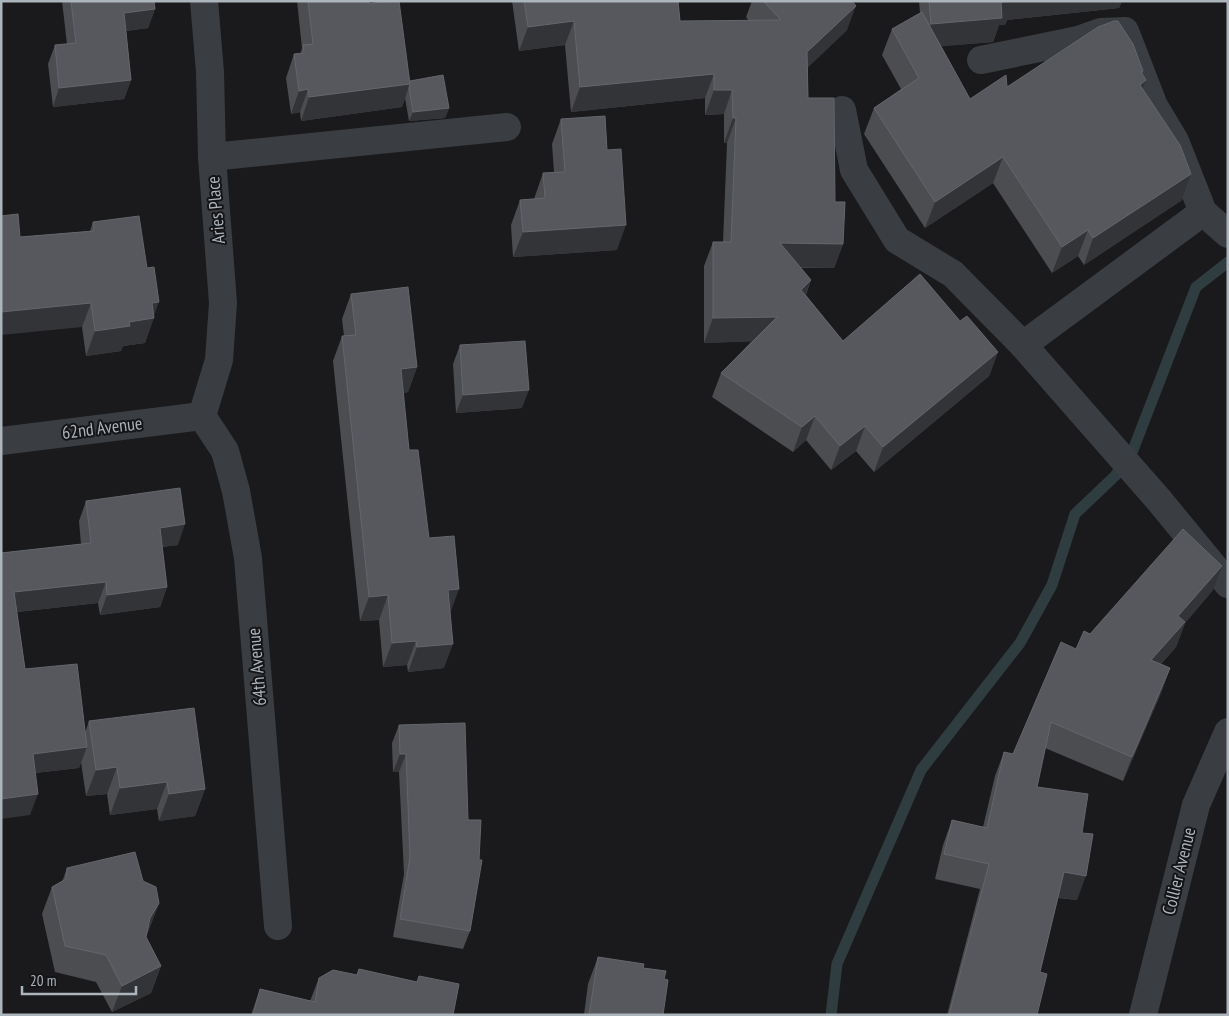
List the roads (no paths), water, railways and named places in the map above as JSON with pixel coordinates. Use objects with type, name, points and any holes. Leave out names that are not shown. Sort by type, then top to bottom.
[{"type":"street","name":"Aries Place","points":[[202,416],[219,360],[223,303],[212,157],[210,72],[204,1]]},
{"type":"street","points":[[981,60],[1078,40],[1101,32],[1125,31],[1154,106],[1175,141],[1203,212],[1228,234]]},
{"type":"street","points":[[842,110],[854,170],[897,240],[952,274],[1023,344],[1158,499],[1228,584]]},
{"type":"street","points":[[212,157],[507,127]]},
{"type":"street","points":[[1023,344],[1203,212]]},
{"type":"street","name":"62nd Avenue","points":[[1,441],[202,416]]},
{"type":"street","name":"64th Avenue","points":[[202,416],[224,452],[236,490],[248,558],[278,926]]},
{"type":"street","name":"Collier Avenue","points":[[1143,1015],[1196,806],[1228,732]]},
{"type":"waterway","points":[[831,1015],[837,964],[921,770],[1020,643],[1052,585],[1075,514],[1115,476],[1133,450],[1196,287],[1228,262]]}]
